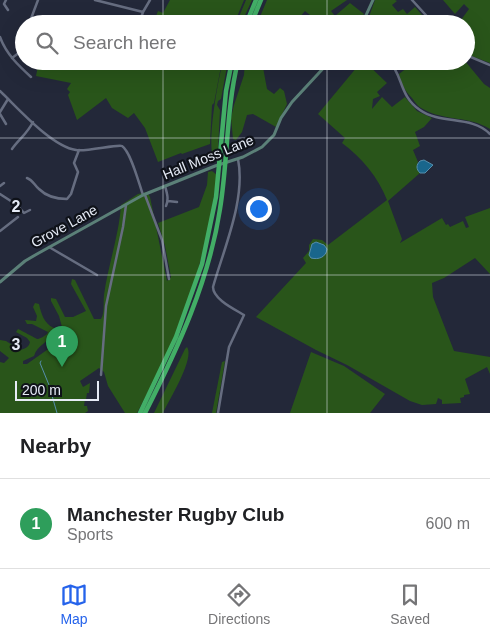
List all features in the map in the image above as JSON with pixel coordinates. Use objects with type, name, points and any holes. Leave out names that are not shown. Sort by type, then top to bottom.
[{"type":"highway","points":[[250,15],[256,0]]},
{"type":"highway","points":[[255,15],[261,0]]},
{"type":"highway","points":[[140,413],[176,337],[202,264],[216,197],[226,91],[230,70]]},
{"type":"highway","points":[[145,413],[176,348],[207,266],[221,203],[229,111],[236,70]]},
{"type":"street","points":[[6,0],[4,4],[8,10]]},
{"type":"street","points":[[32,15],[38,0]]},
{"type":"street","points":[[95,0],[143,12]]},
{"type":"street","points":[[142,15],[150,0]]},
{"type":"street","points":[[366,15],[373,0]]},
{"type":"street","points":[[412,0],[426,15]]},
{"type":"street","points":[[0,37],[2,44],[15,61]]},
{"type":"street","points":[[475,59],[490,65]]},
{"type":"street","points":[[24,70],[31,77]]},
{"type":"street","name":"Hall Moss Lane","points":[[144,195],[215,166],[238,159],[258,149],[270,140],[281,118],[292,102],[322,70]]},
{"type":"street","points":[[396,70],[402,90],[409,100],[421,111],[444,118],[477,124],[490,134]]},
{"type":"street","points":[[0,91],[33,122],[67,147],[78,150],[103,149],[117,145],[123,147],[129,156],[162,240],[169,279]]},
{"type":"street","points":[[6,124],[0,113],[8,98]]},
{"type":"street","points":[[12,149],[27,134],[33,122]]},
{"type":"street","points":[[29,178],[46,194],[60,199],[67,199],[71,194],[78,172],[74,163],[78,150]]},
{"type":"street","points":[[218,413],[229,348],[244,315],[216,296],[213,291],[237,200],[240,174],[238,159]]},
{"type":"street","points":[[0,186],[4,183]]},
{"type":"street","points":[[165,186],[168,201],[166,206]]},
{"type":"street","points":[[0,194],[17,205],[24,213],[30,210]]},
{"type":"street","name":"Grove Lane","points":[[0,282],[24,261],[144,195]]},
{"type":"street","points":[[168,201],[177,202]]},
{"type":"street","points":[[101,375],[106,306],[126,205]]},
{"type":"street","points":[[0,231],[18,217]]},
{"type":"street","points":[[49,247],[97,275]]},
{"type":"green space","points":[[170,0],[244,0],[238,15],[156,15],[158,11],[163,13]]},
{"type":"green space","points":[[246,0],[252,0],[245,15],[240,15]]},
{"type":"green space","points":[[267,0],[347,0],[331,11],[334,15],[310,15],[305,11],[302,15],[261,15]]},
{"type":"green space","points":[[375,0],[395,0],[397,1],[392,5],[398,12],[403,9],[407,14],[415,7],[422,15],[370,15]]},
{"type":"green space","points":[[443,0],[490,0],[490,63],[475,57],[475,15],[465,15],[469,9],[464,4],[455,14]]},
{"type":"green space","points":[[350,3],[363,15],[336,15]]},
{"type":"green space","points":[[37,70],[220,70],[212,105],[210,144],[158,162],[145,128],[134,113],[128,118],[112,108],[106,98],[77,120],[68,95],[70,92],[67,89],[71,83],[36,76]]},
{"type":"green space","points":[[221,70],[226,70],[221,99],[217,105],[220,110],[218,149],[214,160],[211,141]]},
{"type":"green space","points":[[244,70],[263,70],[267,89],[274,94],[280,88],[284,91],[287,104],[276,127],[253,114],[247,115],[242,132],[236,140],[233,139],[231,118]]},
{"type":"green space","points":[[355,70],[373,70],[387,83],[377,92],[380,96],[373,99],[372,109],[382,97],[392,107],[405,97],[417,111],[432,118],[424,127],[415,132],[420,146],[413,150],[420,173],[388,201],[402,239],[400,243],[442,218],[446,225],[448,224],[450,227],[463,221],[466,228],[469,227],[465,217],[490,208],[490,274],[475,258],[444,278],[432,283],[433,297],[454,351],[490,357],[490,374],[487,367],[465,379],[470,394],[460,398],[461,403],[442,404],[442,400],[438,398],[436,404],[422,405],[410,401],[256,317],[306,263],[303,258],[309,251],[309,245],[313,239],[322,240],[328,245],[387,200],[369,168],[342,143],[345,138],[318,114]]},
{"type":"green space","points":[[404,70],[472,70],[484,84],[490,88],[490,129],[474,122],[431,113],[421,108],[405,90],[399,74]]},
{"type":"green space","points":[[212,171],[217,175],[213,203],[193,287],[175,336],[137,413],[125,413],[108,386],[104,372],[99,368],[80,381],[83,387],[90,383],[89,393],[87,393],[84,406],[87,406],[88,411],[85,413],[0,413],[0,362],[4,363],[9,358],[0,351],[0,340],[6,341],[20,350],[26,348],[30,342],[27,338],[16,332],[18,329],[38,339],[47,334],[48,332],[32,324],[27,324],[25,320],[36,321],[37,316],[33,307],[35,303],[39,304],[44,318],[54,328],[55,332],[38,349],[34,356],[23,361],[23,364],[27,364],[71,333],[68,327],[62,327],[51,298],[56,299],[65,317],[73,317],[86,311],[71,284],[72,279],[75,280],[94,319],[101,319],[121,205],[138,194],[147,192],[150,197],[167,281],[171,277],[158,223],[199,207],[207,185],[208,172]]},
{"type":"green space","points":[[187,347],[189,353],[185,370],[175,390],[163,413],[154,413],[185,349]]},
{"type":"green space","points":[[311,352],[344,366],[385,394],[370,413],[290,413]]},
{"type":"green space","points":[[225,361],[216,413],[212,413],[222,362]]},
{"type":"water","points":[[424,160],[433,165],[425,173],[420,173],[417,166],[420,161]]},
{"type":"water","points":[[316,242],[324,245],[327,249],[322,257],[317,259],[311,258],[309,255],[312,244]]},
{"type":"waterway","points":[[41,361],[40,363],[57,413]]},
{"type":"place","name":"Manchester Rugby Club","points":[[62,367]]}]
